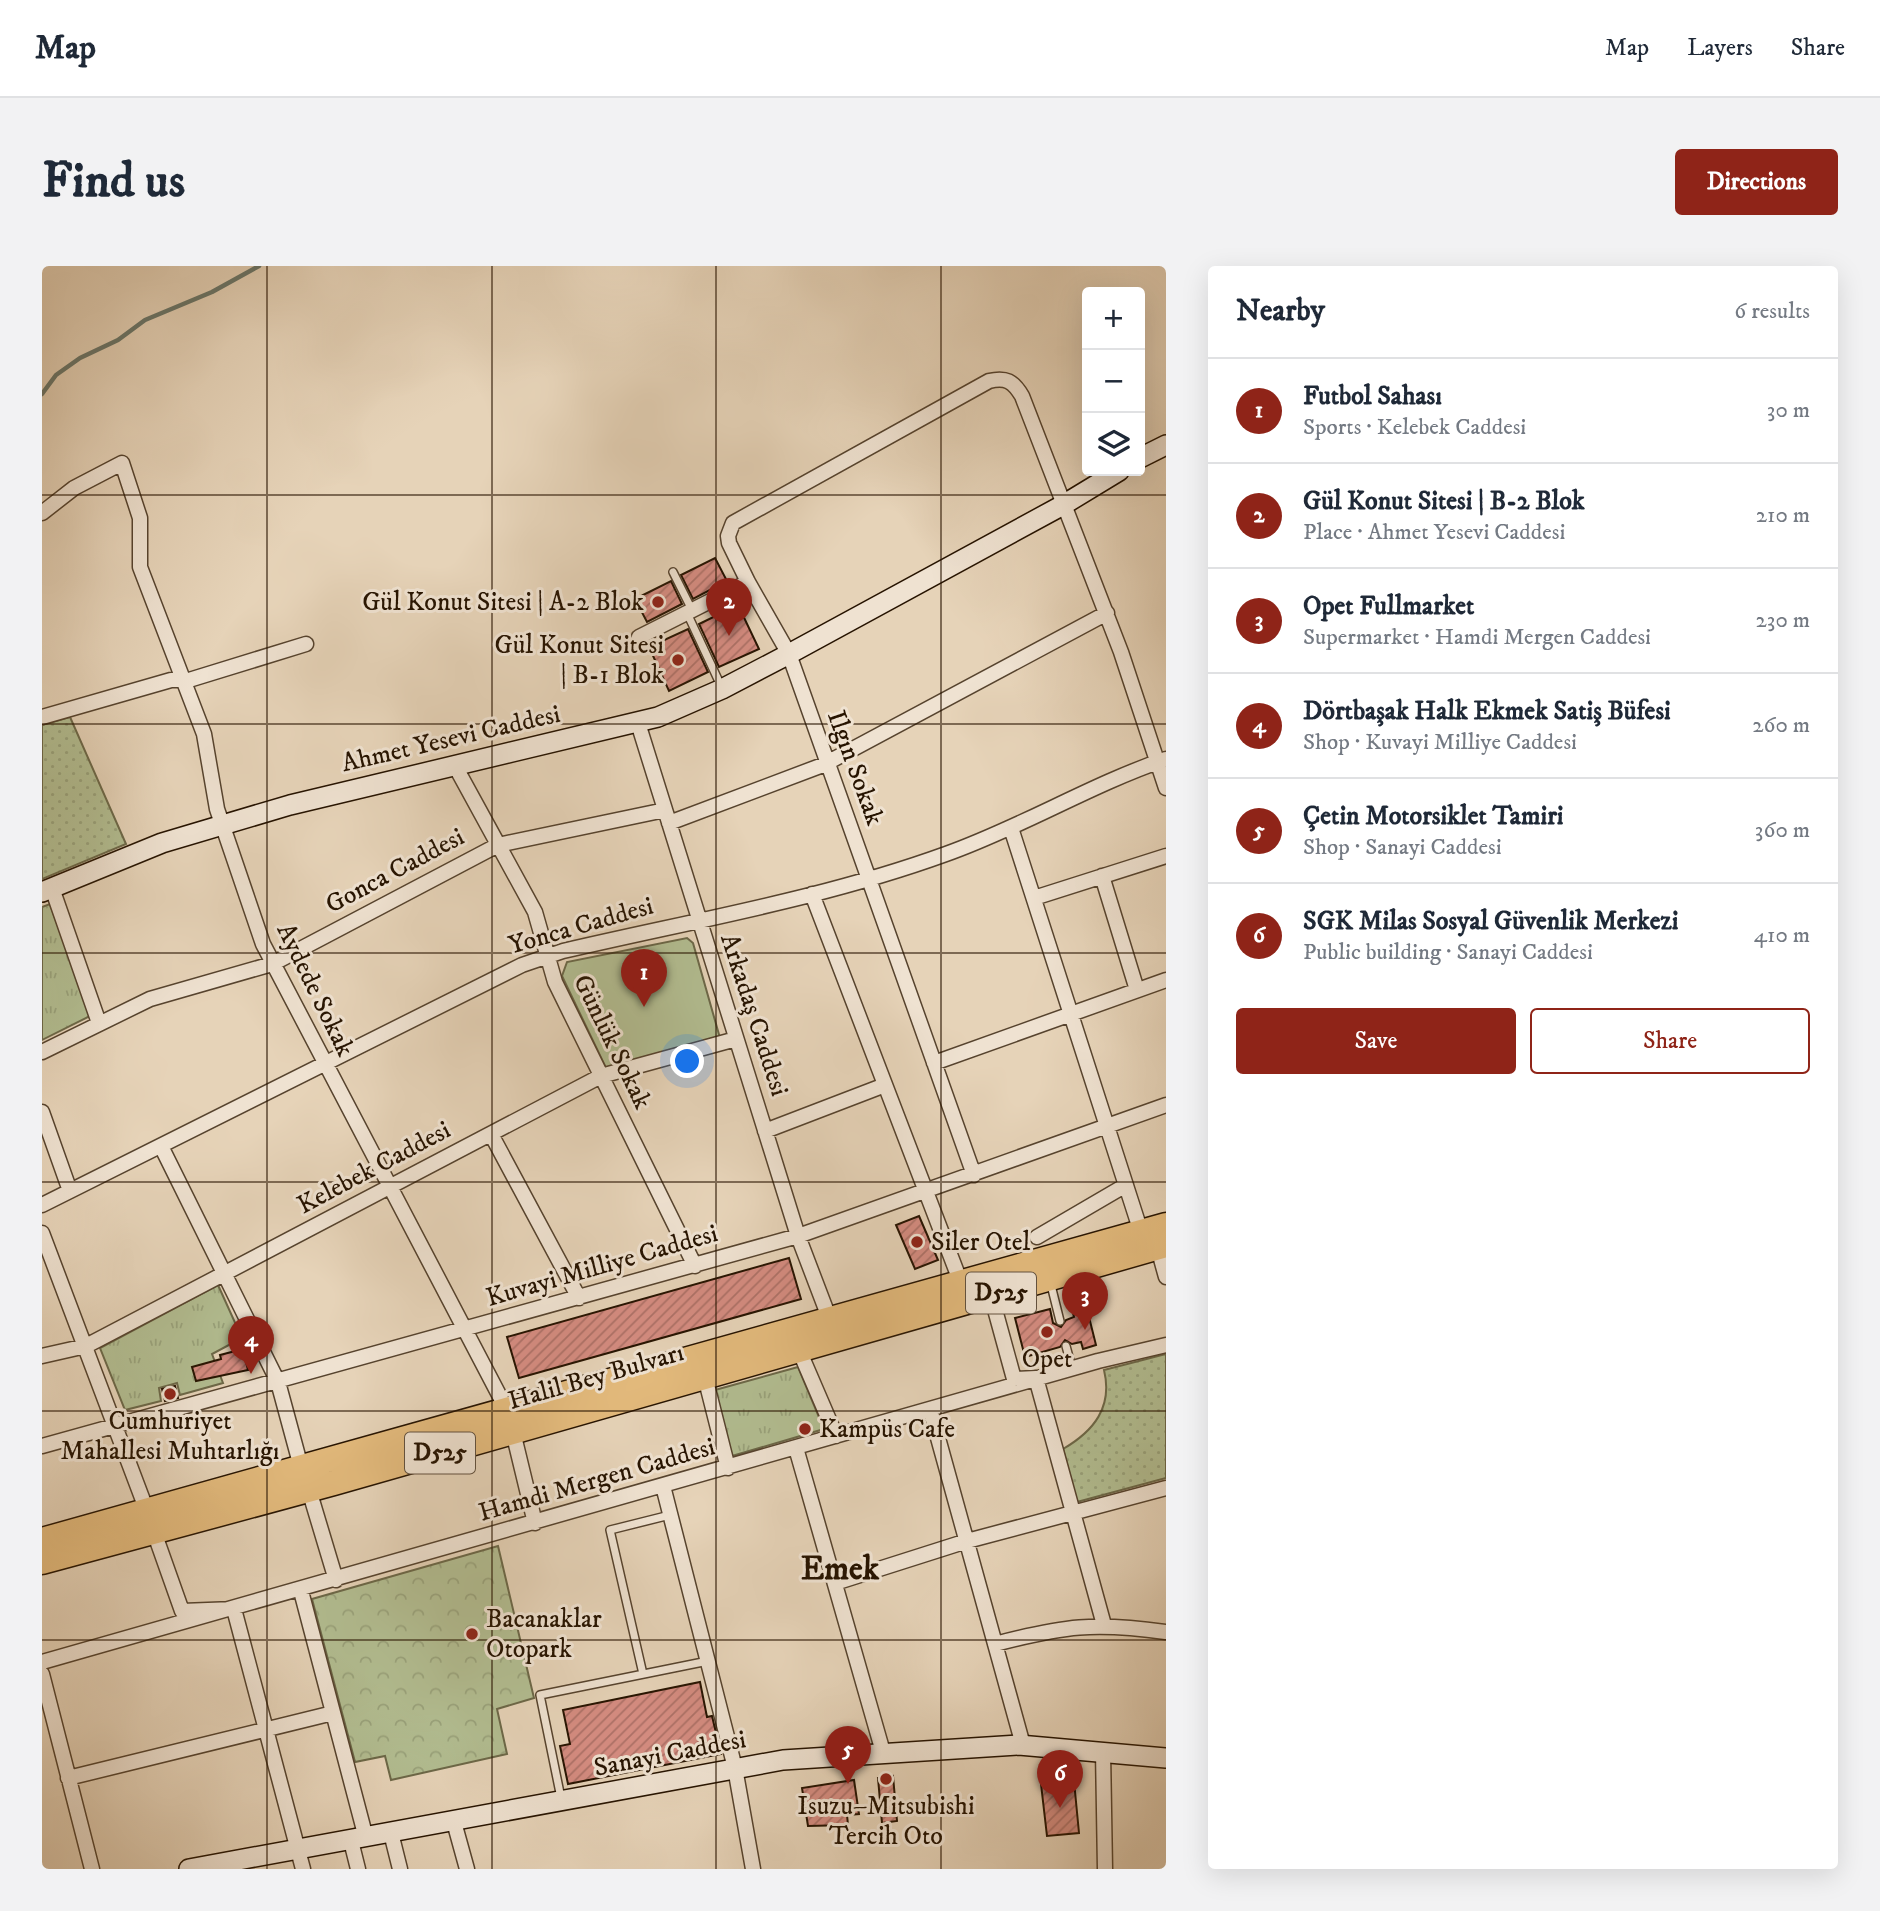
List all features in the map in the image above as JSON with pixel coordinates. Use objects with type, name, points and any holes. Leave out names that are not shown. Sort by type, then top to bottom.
[{"type":"highway","name":"Halil Bey Bulvarı","points":[[510,1421],[705,1377],[1049,1279],[1158,1238]]},
{"type":"highway","name":"Halil Bey Bulvarı","points":[[42,1562],[151,1521],[510,1421],[830,1320],[961,1283],[1158,1238]]},
{"type":"highway","name":"Halil Bey Bulvarı","points":[[42,1540],[151,1521]]},
{"type":"street","name":"Ilgın Sokak","points":[[974,1175],[789,654],[748,582],[728,536],[733,523],[860,451],[989,381],[1005,379],[1012,382],[1022,396],[1063,505]]},
{"type":"street","points":[[1145,455],[1166,444]]},
{"type":"street","name":"Aydede Sokak","points":[[42,513],[74,488],[122,463],[140,518],[140,567],[208,748],[214,796],[222,825],[272,964],[510,1421],[534,1523]]},
{"type":"street","name":"Ahmet Yesevi Caddesi","points":[[47,890],[125,856],[222,825],[454,764],[638,723],[722,689],[789,654],[1063,505],[1111,476]]},
{"type":"street","points":[[1063,505],[1162,760],[1166,788]]},
{"type":"street","points":[[639,637],[748,582]]},
{"type":"street","name":"Gonca Caddesi","points":[[42,1052],[150,999],[272,964],[498,845],[666,816],[778,785],[867,744],[1107,613]]},
{"type":"street","points":[[42,717],[306,644]]},
{"type":"street","name":"Arkadaş Caddesi","points":[[638,723],[798,1236],[830,1320]]},
{"type":"street","name":"Yonca Caddesi","points":[[42,1205],[325,1065],[495,977],[545,956],[812,894],[948,854],[1162,760]]},
{"type":"street","name":"Günlük Sokak","points":[[454,764],[535,912],[545,956],[695,1266]]},
{"type":"street","points":[[1011,828],[1126,1185],[1158,1238],[1166,1277]]},
{"type":"street","points":[[1034,898],[1166,856]]},
{"type":"street","points":[[1102,876],[1137,990]]},
{"type":"street","points":[[47,890],[99,1023]]},
{"type":"street","points":[[812,894],[961,1283]]},
{"type":"street","points":[[934,1063],[1166,979]]},
{"type":"street","name":"Kelebek Caddesi","points":[[42,1356],[86,1346],[601,1076],[736,1039]]},
{"type":"street","points":[[765,1131],[885,1085]]},
{"type":"street","name":"Kuvayi Milliye Caddesi","points":[[42,1446],[465,1331],[798,1236],[1166,1105]]},
{"type":"street","points":[[42,1112],[70,1191]]},
{"type":"street","points":[[491,1134],[579,1298]]},
{"type":"street","points":[[161,1146],[278,1382],[336,1580]]},
{"type":"street","points":[[1037,1237],[1126,1185]]},
{"type":"street","points":[[42,1233],[117,1426],[182,1611],[234,1609],[300,1860]]},
{"type":"street","points":[[991,1295],[1014,1379],[1036,1378],[1104,1625]]},
{"type":"street","name":"Hamdi Mergen Caddesi","points":[[42,1662],[301,1591],[1036,1378],[1166,1345]]},
{"type":"street","points":[[799,1350],[836,1436]]},
{"type":"street","points":[[705,1377],[728,1468]]},
{"type":"street","points":[[930,1409],[1023,1745]]},
{"type":"street","points":[[796,1448],[883,1752]]},
{"type":"street","points":[[663,1486],[735,1768],[752,1869]]},
{"type":"street","points":[[835,1583],[967,1541],[1166,1488]]},
{"type":"street","points":[[301,1591],[333,1713],[358,1839],[358,1869]]},
{"type":"street","points":[[995,1644],[1056,1628],[1104,1625],[1166,1632]]},
{"type":"street","points":[[42,1674],[92,1869]]},
{"type":"street","points":[[68,1778],[333,1713]]},
{"type":"street","name":"Sanayi Caddesi","points":[[188,1869],[300,1860],[358,1839],[783,1760],[1023,1745],[1166,1758]]},
{"type":"street","points":[[1103,1751],[1105,1869]]},
{"type":"street","points":[[454,1822],[467,1869]]},
{"type":"street","points":[[391,1833],[400,1869]]},
{"type":"lane","points":[[673,572],[722,689]]},
{"type":"lane","points":[[1049,1279],[1060,1321]]},
{"type":"lane","points":[[1066,1346],[1072,1368]]},
{"type":"lane","points":[[643,1674],[610,1530],[670,1515]]},
{"type":"lane","points":[[562,1802],[540,1695],[708,1661]]},
{"type":"green space","points":[[70,717],[126,844],[42,879],[42,725]]},
{"type":"green space","points":[[50,904],[90,1016],[42,1040],[42,907]]},
{"type":"green space","points":[[687,938],[693,943],[720,1038],[607,1070],[562,976],[567,962]]},
{"type":"green space","points":[[218,1285],[242,1338],[212,1354],[223,1383],[180,1395],[177,1383],[159,1388],[161,1401],[125,1410],[100,1348]]},
{"type":"green space","points":[[1166,1354],[1166,1478],[1077,1502],[1063,1449],[1084,1434],[1098,1417],[1106,1395],[1104,1370]]},
{"type":"green space","points":[[798,1367],[824,1429],[732,1456],[715,1390]]},
{"type":"green space","name":"Bacanaklar Otopark","points":[[498,1546],[534,1698],[497,1709],[507,1754],[391,1780],[385,1756],[355,1762],[312,1599]]},
{"type":"building","points":[[715,558],[727,581],[693,599],[681,575]]},
{"type":"building","name":"Gül Konut Sitesi | A-2 Blok","points":[[671,581],[682,604],[647,622],[635,599]]},
{"type":"building","points":[[738,605],[759,649],[719,667],[699,624]]},
{"type":"building","name":"Gül Konut Sitesi | B-1 Blok","points":[[688,629],[708,672],[669,691],[649,647]]},
{"type":"building","name":"Siler Otel","points":[[919,1216],[938,1260],[915,1269],[896,1225]]},
{"type":"building","points":[[789,1258],[801,1299],[519,1378],[507,1337]]},
{"type":"building","points":[[1050,1309],[1053,1323],[1061,1327],[1066,1320],[1074,1317],[1073,1313],[1087,1309],[1096,1345],[1083,1349],[1081,1342],[1072,1344],[1065,1340],[1060,1347],[1025,1357],[1015,1318]]},
{"type":"building","points":[[243,1349],[248,1370],[196,1381],[192,1367],[221,1359],[220,1355]]},
{"type":"building","name":"Cumhuriyet Mahallesi Muhtarlığı","points":[[175,1386],[178,1398],[165,1401],[162,1389]]},
{"type":"building","points":[[700,1682],[707,1717],[712,1716],[721,1754],[568,1784],[560,1746],[570,1744],[563,1710]]},
{"type":"building","points":[[893,1776],[897,1821],[882,1823],[878,1778]]},
{"type":"building","points":[[854,1780],[859,1814],[847,1815],[848,1825],[808,1826],[802,1788]]},
{"type":"building","points":[[1074,1781],[1079,1833],[1047,1836],[1041,1784]]},
{"type":"waterway","points":[[42,394],[56,375],[80,358],[118,340],[145,320],[212,292],[259,266]]},
{"type":"place","name":"Gül Konut Sitesi | A-2 Blok","points":[[658,602]]},
{"type":"place","name":"Gül Konut Sitesi | B-2 Blok","points":[[729,636]]},
{"type":"place","name":"Gül Konut Sitesi | B-1 Blok","points":[[678,660]]},
{"type":"place","name":"Futbol Sahası","points":[[644,1007]]},
{"type":"place","name":"Siler Otel","points":[[917,1242]]},
{"type":"place","name":"Opet Fullmarket","points":[[1085,1330]]},
{"type":"place","name":"Opet","points":[[1047,1332]]},
{"type":"place","name":"Dörtbaşak Halk Ekmek Satiş Büfesi","points":[[251,1374]]},
{"type":"place","name":"Cumhuriyet Mahallesi Muhtarlığı","points":[[170,1394]]},
{"type":"place","name":"Kampüs Cafe","points":[[805,1429]]},
{"type":"place","name":"Bacanaklar Otopark","points":[[472,1634]]},
{"type":"place","name":"Isuzu–Mitsubishi Tercih Oto","points":[[886,1779]]},
{"type":"place","name":"Çetin Motorsiklet Tamiri","points":[[848,1784]]},
{"type":"place","name":"SGK Milas Sosyal Güvenlik Merkezi","points":[[1060,1808]]},
{"type":"district","name":"Emek","points":[[840,1569]]}]
